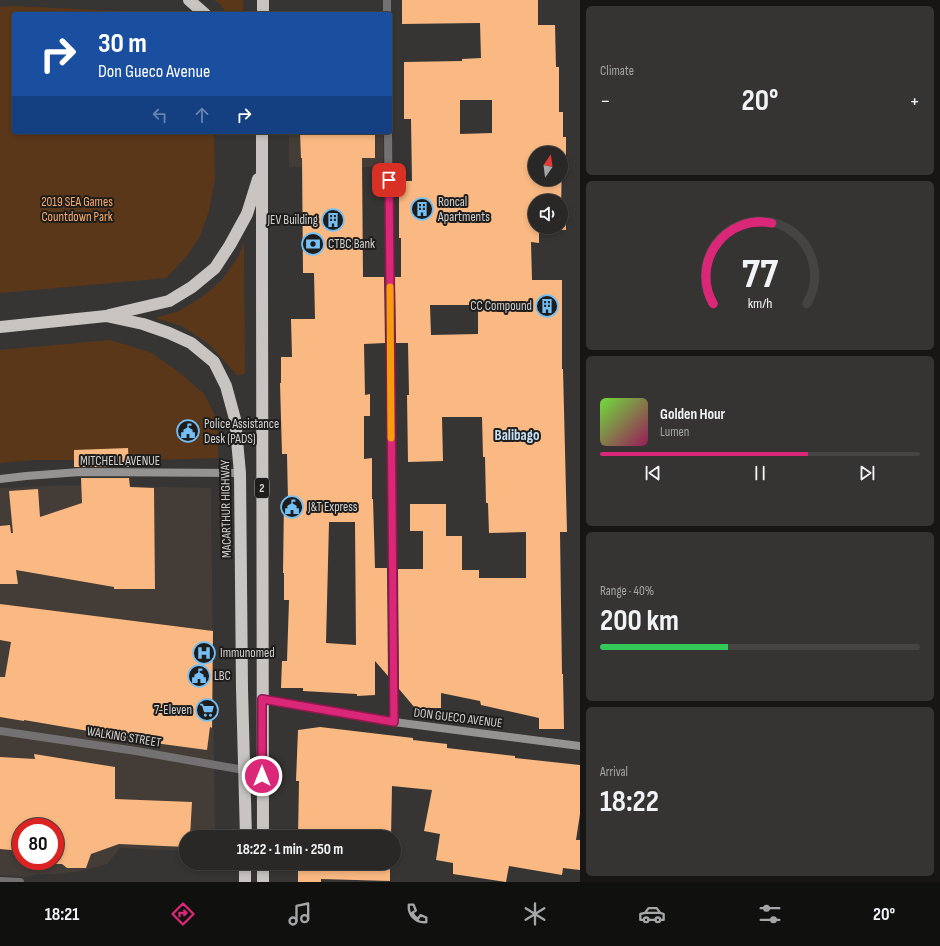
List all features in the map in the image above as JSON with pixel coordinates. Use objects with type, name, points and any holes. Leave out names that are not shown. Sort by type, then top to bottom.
[{"type":"highway","points":[[189,0],[203,12]]},
{"type":"highway","points":[[263,0],[263,12]]},
{"type":"highway","name":"2","points":[[262,134],[262,830]]},
{"type":"highway","points":[[106,316],[169,301],[192,287],[215,268],[247,214],[262,167]]},
{"type":"highway","name":"MACARTHUR HIGHWAY","points":[[0,326],[106,316],[143,324],[169,333],[191,343],[214,362],[226,386],[236,419],[240,473],[242,688],[246,830]]},
{"type":"highway","points":[[245,870],[245,882]]},
{"type":"highway","points":[[262,870],[263,882]]},
{"type":"main road","name":"MITCHELL AVENUE","points":[[0,479],[80,472],[240,473]]},
{"type":"main road","name":"DON GUECO AVENUE","points":[[262,699],[394,722],[580,746]]},
{"type":"street","points":[[387,0],[387,12]]},
{"type":"street","points":[[388,134],[394,722]]},
{"type":"street","name":"WALKING STREET","points":[[0,731],[136,751],[244,770]]},
{"type":"street","points":[[0,881],[20,882]]},
{"type":"shaded area","points":[[289,134],[383,134],[383,167],[289,167]]},
{"type":"shaded area","points":[[72,485],[211,488],[215,830],[179,830],[179,851],[120,848],[107,864],[76,872],[26,877],[0,875],[0,488]]},
{"type":"green space","points":[[214,0],[243,0],[243,12],[226,12],[220,4]]},
{"type":"green space","name":"2019 SEA Games Countdown Park","points":[[14,6],[132,12],[12,12],[12,134],[214,134],[215,179],[209,211],[200,236],[188,255],[166,278],[0,293],[0,7]]},
{"type":"green space","points":[[244,243],[245,374],[237,375],[209,344],[182,326],[155,318],[179,311],[202,297],[222,280],[238,257]]},
{"type":"green space","points":[[110,340],[152,353],[181,374],[204,394],[218,421],[218,458],[151,460],[32,460],[0,463],[0,350]]},
{"type":"building","points":[[402,0],[538,0],[538,25],[555,25],[556,67],[559,67],[559,112],[563,112],[563,137],[566,137],[566,146],[528,146],[528,186],[561,186],[561,194],[528,194],[528,234],[539,234],[539,243],[531,242],[532,280],[562,280],[562,369],[567,532],[560,532],[564,729],[539,729],[539,718],[481,705],[480,701],[441,693],[441,708],[415,708],[399,689],[398,569],[423,569],[423,531],[410,531],[410,504],[446,504],[446,536],[462,536],[462,570],[479,570],[479,578],[526,578],[526,532],[489,533],[488,503],[486,503],[485,457],[483,457],[482,417],[442,417],[443,461],[408,462],[408,343],[396,343],[395,277],[401,277],[399,181],[412,181],[411,119],[404,119],[404,62],[462,61],[462,59],[481,58],[480,23],[402,24]],"holes":[[[460,100],[492,100],[492,133],[460,134]],[[430,305],[478,305],[478,334],[431,335]]]},
{"type":"building","points":[[300,134],[375,134],[375,158],[362,158],[363,277],[384,277],[385,343],[364,344],[365,395],[370,394],[370,416],[364,416],[364,459],[372,458],[375,568],[387,568],[388,676],[375,661],[375,695],[357,696],[357,694],[303,691],[303,688],[281,688],[282,661],[287,661],[289,600],[284,600],[283,573],[284,500],[288,500],[287,454],[282,454],[280,383],[281,357],[292,357],[291,319],[315,319],[314,273],[303,273],[302,158]],"holes":[[[329,522],[355,522],[356,645],[326,643]]]},
{"type":"building","points":[[128,448],[129,467],[74,467],[74,450]]},
{"type":"building","points":[[81,478],[129,478],[130,487],[154,488],[155,589],[114,589],[114,587],[16,570],[18,584],[0,584],[0,526],[10,525],[11,533],[13,533],[9,491],[38,489],[40,517],[82,503]]},
{"type":"building","points":[[0,604],[213,631],[212,728],[210,727],[207,750],[147,742],[145,744],[106,737],[106,734],[0,717],[0,677],[5,677],[11,642],[0,640]]},
{"type":"building","points":[[320,727],[413,738],[413,740],[447,744],[447,748],[515,756],[515,758],[580,765],[580,814],[576,840],[580,840],[580,870],[563,868],[562,875],[509,866],[506,882],[453,874],[453,863],[436,860],[440,834],[424,831],[432,790],[392,786],[391,830],[298,830],[299,781],[296,781],[298,730]]},
{"type":"building","points":[[34,754],[115,767],[115,799],[192,802],[190,830],[179,830],[179,847],[119,844],[91,854],[86,868],[67,868],[64,866],[64,818],[12,818],[12,850],[0,849],[0,757],[35,759]]},
{"type":"building","points":[[298,870],[390,870],[390,881],[321,879],[321,882],[298,882]]},
{"type":"slow traffic","points":[[390,287],[391,438]]},
{"type":"place","name":"Roncal Apartments","points":[[422,209]]},
{"type":"place","name":"JEV Building","points":[[333,220]]},
{"type":"place","name":"CTBC Bank","points":[[313,244]]},
{"type":"place","name":"CC Compound","points":[[547,306]]},
{"type":"place","name":"Police Assistance Desk (PADS)","points":[[188,431]]},
{"type":"place","name":"J&T Express","points":[[292,507]]},
{"type":"place","name":"Immunomed","points":[[204,653]]},
{"type":"place","name":"LBC","points":[[199,676]]},
{"type":"place","name":"7-Eleven","points":[[207,710]]},
{"type":"district","name":"Balibago","points":[[517,435]]},
{"type":"route","points":[[262,776],[262,699],[394,722],[389,180]]}]
